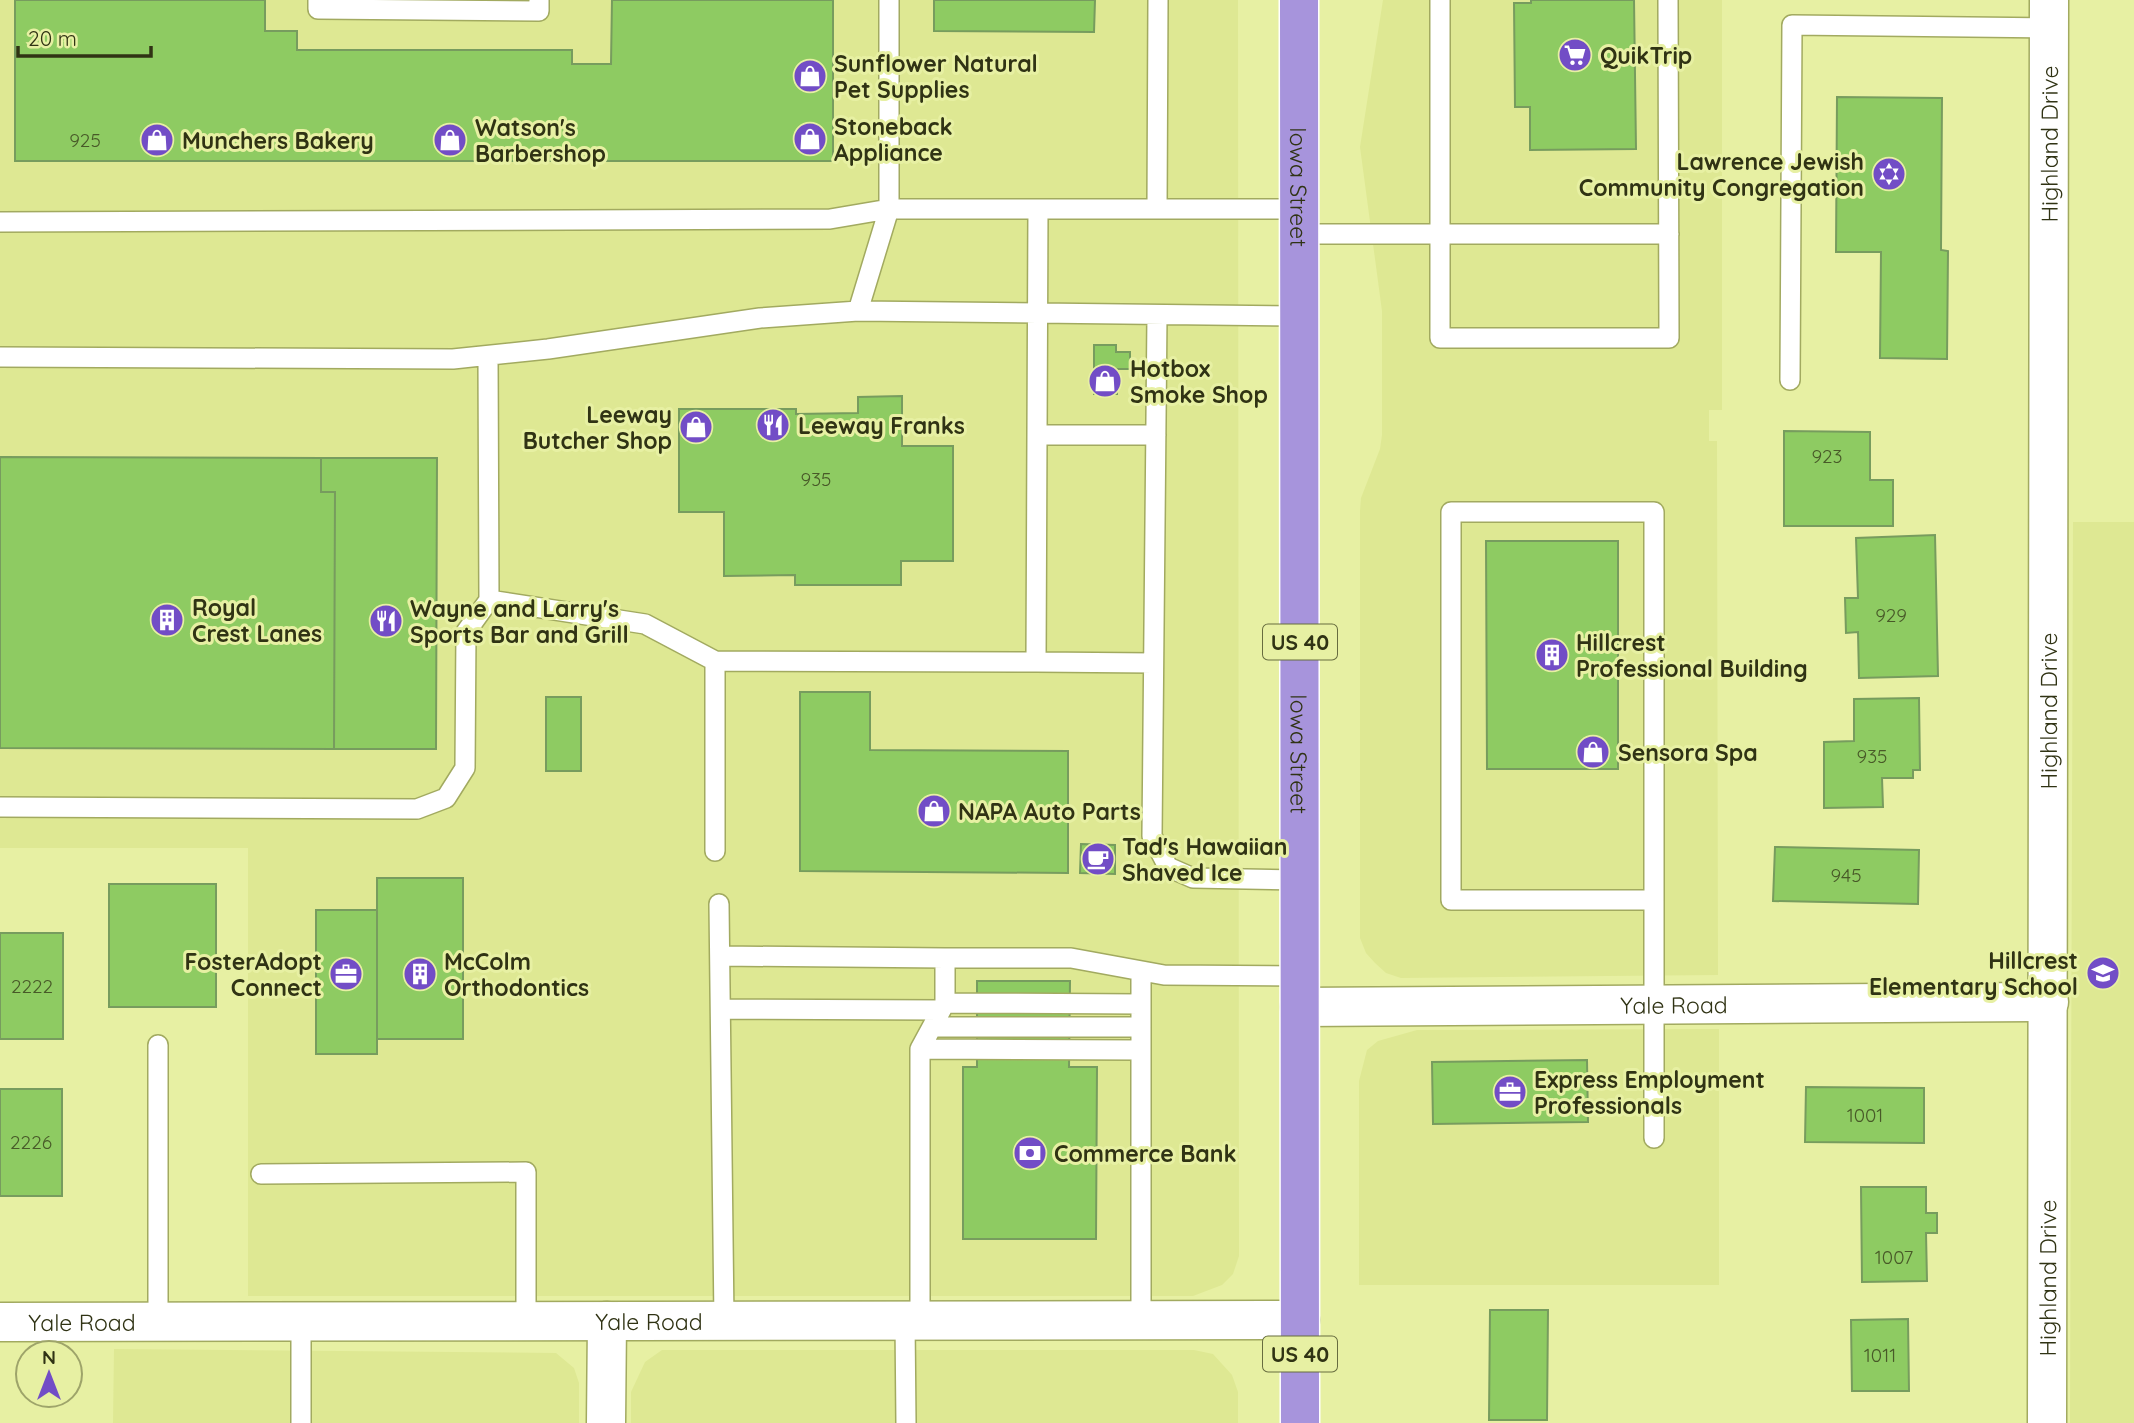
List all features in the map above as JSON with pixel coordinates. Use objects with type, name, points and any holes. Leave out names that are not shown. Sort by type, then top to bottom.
[{"type":"highway","name":"Iowa Street","points":[[1299,0],[1300,1423]]},
{"type":"street","name":"Highland Drive","points":[[2047,1423],[2049,14]]},
{"type":"street","name":"Yale Road","points":[[1300,991],[1654,1004],[2049,1002]]},
{"type":"street","name":"Yale Road","points":[[0,1322],[1300,1320]]},
{"type":"street","points":[[606,1423],[607,1321]]},
{"type":"lane","points":[[318,0],[318,9],[540,11],[539,0]]},
{"type":"lane","points":[[858,311],[889,209],[889,0]]},
{"type":"lane","points":[[1157,209],[1158,0]]},
{"type":"lane","points":[[1440,0],[1440,338],[1669,338],[1668,0]]},
{"type":"lane","points":[[1790,380],[1792,26],[2049,14]]},
{"type":"lane","points":[[0,222],[830,219],[889,209],[1157,209],[1440,234],[1669,234]]},
{"type":"lane","points":[[1036,662],[1038,209]]},
{"type":"lane","points":[[0,357],[453,359],[760,318],[858,311],[1300,316]]},
{"type":"lane","points":[[1157,314],[1152,836],[1168,867],[1193,878],[1300,880]]},
{"type":"lane","points":[[0,807],[417,809],[446,798],[465,768],[466,632],[489,600],[488,356]]},
{"type":"lane","points":[[1037,435],[1156,435]]},
{"type":"lane","points":[[1654,900],[1451,900],[1451,512],[1654,512],[1654,900],[1654,1138]]},
{"type":"lane","points":[[489,600],[645,624],[715,661],[1153,663]]},
{"type":"lane","points":[[715,661],[715,851]]},
{"type":"lane","points":[[719,904],[724,1321]]},
{"type":"lane","points":[[720,956],[1070,958],[1164,975],[1300,991]]},
{"type":"lane","points":[[906,1423],[912,1321],[920,1049],[939,1014],[945,958]]},
{"type":"lane","points":[[1141,971],[1141,1321]]},
{"type":"lane","points":[[939,1014],[1141,1004]]},
{"type":"lane","points":[[720,1009],[939,1014],[1141,1027]]},
{"type":"lane","points":[[158,1045],[158,1322]]},
{"type":"lane","points":[[920,1049],[1141,1050]]},
{"type":"lane","points":[[261,1174],[526,1172],[526,1321]]},
{"type":"lane","points":[[300,1322],[300,1423]]},
{"type":"shaded area","points":[[0,0],[1238,0],[1239,1256],[1233,1274],[1222,1285],[1193,1296],[248,1296],[248,848],[0,848]]},
{"type":"shaded area","points":[[1383,0],[1722,0],[1722,410],[1709,410],[1709,441],[1717,441],[1718,975],[1401,978],[1386,973],[1375,963],[1366,953],[1360,938],[1360,511],[1361,498],[1380,449],[1382,435],[1382,311],[1360,147]]},
{"type":"shaded area","name":"Hillcrest Elementary School","points":[[2073,522],[2134,522],[2134,1423],[2070,1423]]},
{"type":"shaded area","points":[[1719,1029],[1719,1285],[1359,1285],[1359,1081],[1367,1050],[1378,1041],[1417,1030]]},
{"type":"shaded area","points":[[114,1349],[556,1353],[574,1368],[579,1383],[579,1423],[113,1423]]},
{"type":"shaded area","points":[[662,1350],[1194,1350],[1213,1354],[1232,1375],[1238,1392],[1238,1423],[631,1423],[631,1392],[645,1362]]},
{"type":"building","points":[[15,0],[265,0],[265,31],[297,31],[297,50],[572,50],[572,64],[611,64],[612,0],[833,0],[833,161],[15,161]]},
{"type":"building","points":[[934,0],[1095,0],[1094,32],[934,31]]},
{"type":"building","points":[[934,0],[1095,0],[1094,32],[934,31]]},
{"type":"building","name":"QuikTrip","points":[[1531,0],[1634,0],[1636,149],[1530,150],[1530,107],[1515,107],[1514,3],[1531,3]]},
{"type":"building","name":"Lawrence Jewish Community Congregation","points":[[1837,97],[1942,98],[1941,250],[1948,251],[1947,359],[1880,358],[1881,252],[1836,252]]},
{"type":"building","name":"Hotbox Smoke Shop","points":[[1094,345],[1116,345],[1116,352],[1130,352],[1130,369],[1117,369],[1117,394],[1094,394]]},
{"type":"building","points":[[902,396],[902,446],[953,446],[953,561],[901,561],[901,585],[795,585],[795,575],[724,576],[724,512],[679,512],[679,409],[796,409],[796,414],[858,413],[858,397]]},
{"type":"building","points":[[1784,431],[1870,432],[1870,480],[1893,480],[1893,526],[1784,526]]},
{"type":"building","name":"Royal Crest Lanes","points":[[0,457],[321,458],[321,492],[335,492],[334,749],[0,748]]},
{"type":"building","name":"Wayne and Larry's Sports Bar and Grill","points":[[321,458],[437,458],[436,749],[334,749],[335,492],[321,492]]},
{"type":"building","points":[[1935,535],[1938,676],[1859,678],[1858,632],[1846,633],[1845,598],[1858,598],[1856,538]]},
{"type":"building","name":"Hillcrest Professional Building","points":[[1486,541],[1618,541],[1618,769],[1487,769]]},
{"type":"building","name":"NAPA Auto Parts","points":[[800,692],[870,692],[870,750],[1068,751],[1068,873],[800,871]]},
{"type":"building","points":[[546,697],[581,697],[581,771],[546,771]]},
{"type":"building","points":[[1919,698],[1920,770],[1913,770],[1913,778],[1882,778],[1883,807],[1824,808],[1824,742],[1854,741],[1854,699]]},
{"type":"building","name":"Tad's Hawaiian Shaved Ice","points":[[1081,844],[1115,845],[1115,874],[1080,873]]},
{"type":"building","points":[[1775,847],[1919,850],[1918,904],[1773,901]]},
{"type":"building","name":"McColm Orthodontics","points":[[377,878],[463,878],[463,1039],[377,1039]]},
{"type":"building","points":[[109,884],[216,884],[216,1007],[109,1007]]},
{"type":"building","name":"FosterAdopt Connect","points":[[316,910],[377,910],[377,1054],[316,1054]]},
{"type":"building","points":[[0,933],[63,933],[63,1039],[0,1039]]},
{"type":"building","name":"Commerce Bank","points":[[977,981],[1070,981],[1069,1067],[1097,1067],[1096,1239],[963,1239],[963,1067],[977,1067]]},
{"type":"building","name":"Express Employment Professionals","points":[[1587,1060],[1588,1122],[1433,1124],[1432,1062]]},
{"type":"building","points":[[1806,1087],[1924,1088],[1924,1143],[1805,1142]]},
{"type":"building","points":[[0,1089],[62,1089],[62,1196],[0,1196]]},
{"type":"building","points":[[1861,1187],[1926,1187],[1926,1213],[1937,1213],[1937,1233],[1926,1233],[1927,1281],[1862,1282]]},
{"type":"building","points":[[1490,1310],[1548,1310],[1547,1420],[1489,1420]]},
{"type":"building","points":[[1908,1319],[1909,1391],[1852,1391],[1851,1320]]},
{"type":"place","name":"QuikTrip","points":[[1575,55]]},
{"type":"place","name":"Sunflower Natural Pet Supplies","points":[[810,76]]},
{"type":"place","name":"Stoneback Appliance","points":[[810,139]]},
{"type":"place","name":"Munchers Bakery","points":[[157,140]]},
{"type":"place","name":"Watson's Barbershop","points":[[450,140]]},
{"type":"place","name":"Lawrence Jewish Community Congregation","points":[[1889,174]]},
{"type":"place","name":"Hotbox Smoke Shop","points":[[1105,381]]},
{"type":"place","name":"Leeway Franks","points":[[773,425]]},
{"type":"place","name":"Leeway Butcher Shop","points":[[696,427]]},
{"type":"place","name":"Royal Crest Lanes","points":[[167,620]]},
{"type":"place","name":"Wayne and Larry's Sports Bar and Grill","points":[[386,621]]},
{"type":"place","name":"Hillcrest Professional Building","points":[[1552,655]]},
{"type":"place","name":"Sensora Spa","points":[[1593,752]]},
{"type":"place","name":"NAPA Auto Parts","points":[[934,811]]},
{"type":"place","name":"Tad's Hawaiian Shaved Ice","points":[[1098,859]]},
{"type":"place","name":"Hillcrest Elementary School","points":[[2103,973]]},
{"type":"place","name":"FosterAdopt Connect","points":[[346,974]]},
{"type":"place","name":"McColm Orthodontics","points":[[420,974]]},
{"type":"place","name":"Express Employment Professionals","points":[[1510,1092]]},
{"type":"place","name":"Commerce Bank","points":[[1030,1153]]}]
